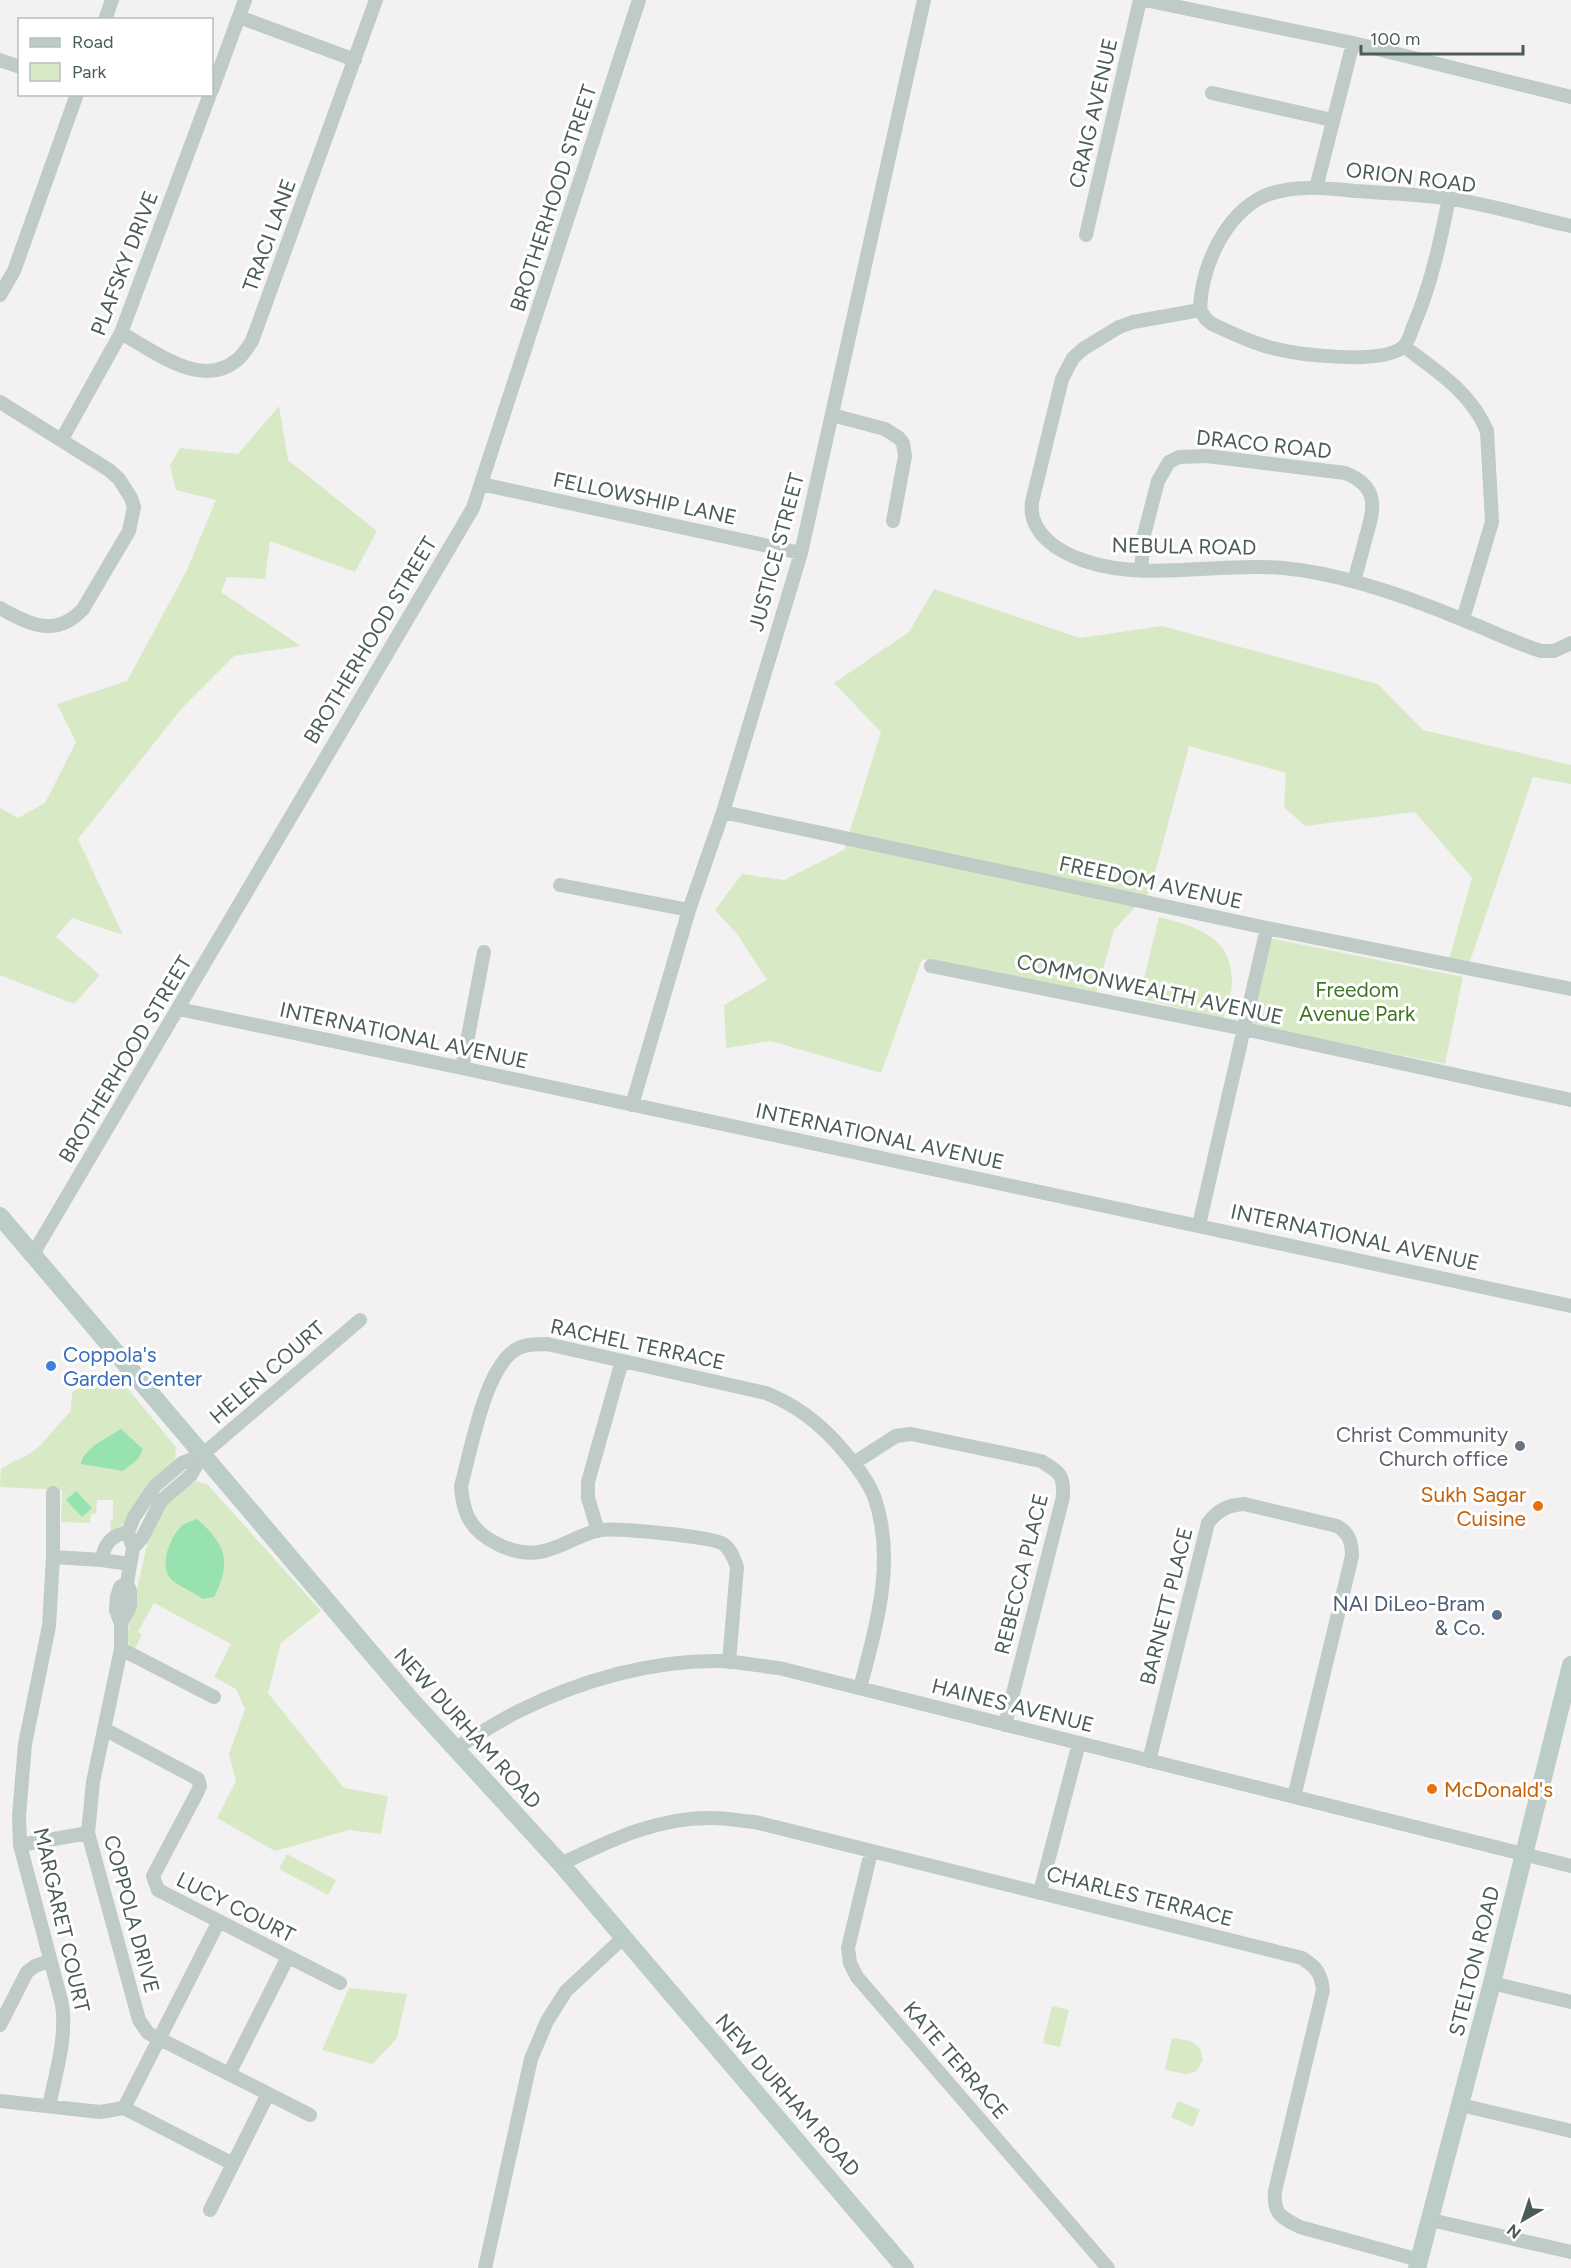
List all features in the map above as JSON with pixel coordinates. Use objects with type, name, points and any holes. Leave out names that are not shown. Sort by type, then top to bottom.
[{"type":"main road","name":"NEW DURHAM ROAD","points":[[0,1216],[454,1749],[561,1864],[905,2268]]},
{"type":"main road","name":"STELTON ROAD","points":[[1418,2264],[1525,1855],[1571,1665]]},
{"type":"street","points":[[106,18],[112,0]]},
{"type":"street","points":[[213,87],[245,0]]},
{"type":"street","name":"TRACI LANE","points":[[121,333],[193,370],[213,372],[237,360],[252,341],[376,0]]},
{"type":"street","name":"BROTHERHOOD STREET","points":[[33,1254],[473,508],[639,0]]},
{"type":"street","name":"JUSTICE STREET","points":[[632,1105],[689,910],[723,812],[801,553],[924,0]]},
{"type":"street","points":[[1142,0],[1353,43],[1571,97]]},
{"type":"street","name":"CRAIG AVENUE","points":[[1086,235],[1142,0]]},
{"type":"street","points":[[239,16],[355,60]]},
{"type":"street","points":[[1316,188],[1353,43]]},
{"type":"street","points":[[0,60],[18,66]]},
{"type":"street","points":[[1212,93],[1332,120]]},
{"type":"street","points":[[0,295],[14,271],[76,96]]},
{"type":"street","name":"PLAFSKY DRIVE","points":[[62,439],[121,333],[209,96]]},
{"type":"street","name":"ORION ROAD","points":[[1200,310],[1201,297],[1219,241],[1227,227],[1251,203],[1282,190],[1316,188],[1449,198],[1571,226]]},
{"type":"street","points":[[1200,310],[1212,324],[1254,342],[1289,352],[1375,358],[1388,356],[1405,347],[1431,282],[1449,198]]},
{"type":"street","name":"NEBULA ROAD","points":[[1200,310],[1133,322],[1119,327],[1083,349],[1073,358],[1062,379],[1030,513],[1043,536],[1055,546],[1081,559],[1109,568],[1141,570],[1282,568],[1354,581],[1463,619],[1542,651],[1554,651],[1571,643]]},
{"type":"street","points":[[1405,347],[1463,393],[1477,411],[1486,431],[1492,522],[1463,619]]},
{"type":"street","points":[[0,402],[109,470],[127,488],[134,507],[129,531],[83,609],[76,616],[57,626],[47,627],[23,622],[0,608]]},
{"type":"street","points":[[832,415],[885,429],[903,443],[905,456],[893,521]]},
{"type":"street","name":"DRACO ROAD","points":[[1141,570],[1144,535],[1163,469],[1169,462],[1179,457],[1207,456],[1346,473],[1363,482],[1372,496],[1373,512],[1354,581]]},
{"type":"street","name":"FELLOWSHIP LANE","points":[[481,484],[801,553]]},
{"type":"street","name":"FREEDOM AVENUE","points":[[723,812],[1267,928],[1571,989]]},
{"type":"street","points":[[560,885],[689,910]]},
{"type":"street","points":[[1199,1225],[1267,928]]},
{"type":"street","points":[[462,1068],[484,952]]},
{"type":"street","name":"COMMONWEALTH AVENUE","points":[[931,966],[1244,1029],[1571,1100]]},
{"type":"street","name":"INTERNATIONAL AVENUE","points":[[179,1009],[1571,1306]]},
{"type":"street","name":"HELEN COURT","points":[[202,1455],[360,1320]]},
{"type":"street","name":"RACHEL TERRACE","points":[[729,1662],[737,1567],[725,1545],[714,1539],[697,1536],[598,1531],[539,1552],[519,1552],[502,1546],[476,1528],[469,1519],[462,1501],[462,1486],[488,1385],[505,1357],[522,1346],[547,1344],[766,1393],[788,1402],[834,1438],[854,1463],[874,1497],[882,1527],[883,1588],[877,1624],[860,1688]]},
{"type":"street","points":[[598,1531],[588,1498],[588,1482],[622,1361]]},
{"type":"street","name":"REBECCA PLACE","points":[[854,1463],[896,1436],[911,1434],[1041,1461],[1056,1471],[1064,1481],[1063,1497],[1005,1725]]},
{"type":"street","points":[[133,1548],[128,1532],[145,1499],[155,1486],[182,1462],[202,1455]]},
{"type":"street","name":"COPPOLA DRIVE","points":[[202,1455],[191,1475],[161,1501],[142,1538],[133,1548],[127,1583],[120,1587],[116,1610],[121,1624],[121,1649],[93,1782],[88,1833],[142,2028],[158,2039],[310,2115]]},
{"type":"street","name":"MARGARET COURT","points":[[49,2106],[64,2033],[64,2021],[62,2004],[20,1845],[19,1816],[23,1766],[49,1626],[53,1557],[53,1492]]},
{"type":"street","name":"BARNETT PLACE","points":[[1149,1761],[1208,1523],[1230,1505],[1244,1504],[1337,1526],[1346,1531],[1352,1543],[1352,1556],[1294,1797]]},
{"type":"street","points":[[102,1560],[106,1544],[120,1533],[128,1532]]},
{"type":"street","points":[[53,1557],[129,1564]]},
{"type":"street","points":[[121,1649],[214,1697]]},
{"type":"street","name":"HAINES AVENUE","points":[[454,1749],[519,1711],[562,1692],[612,1675],[666,1665],[729,1662],[780,1668],[1571,1866]]},
{"type":"street","name":"LUCY COURT","points":[[104,1729],[198,1779],[200,1786],[197,1793],[153,1876],[158,1890],[340,1983]]},
{"type":"street","points":[[1040,1892],[1079,1743]]},
{"type":"street","name":"CHARLES TERRACE","points":[[561,1864],[620,1836],[649,1827],[685,1820],[713,1818],[755,1822],[1302,1959],[1314,1966],[1322,1976],[1323,1990],[1277,2179],[1274,2204],[1276,2210],[1285,2219],[1300,2227],[1418,2264]]},
{"type":"street","points":[[20,1845],[88,1833]]},
{"type":"street","name":"KATE TERRACE","points":[[871,1852],[848,1948],[850,1963],[858,1977],[1108,2268]]},
{"type":"street","points":[[124,2108],[219,1921]]},
{"type":"street","points":[[485,2268],[531,2059],[547,2021],[566,1991],[624,1937]]},
{"type":"street","points":[[229,2074],[288,1957]]},
{"type":"street","points":[[0,2025],[27,1972],[35,1966],[50,1961]]},
{"type":"street","points":[[1492,1983],[1571,2002]]},
{"type":"street","points":[[210,2210],[268,2094]]},
{"type":"street","points":[[0,2101],[100,2112],[124,2108],[233,2164]]},
{"type":"street","points":[[1461,2105],[1571,2131]]},
{"type":"street","points":[[1431,2220],[1571,2252]]},
{"type":"green space","points":[[279,406],[288,460],[377,531],[355,572],[270,541],[265,579],[227,577],[221,592],[301,646],[234,656],[182,708],[78,839],[123,935],[72,918],[56,937],[100,975],[74,1004],[0,975],[0,808],[18,818],[45,803],[76,742],[57,704],[127,681],[186,572],[216,500],[176,490],[170,465],[180,448],[238,454]]},
{"type":"green space","points":[[934,589],[1080,638],[1162,626],[1378,684],[1423,730],[1571,765],[1571,784],[1533,777],[1468,967],[1448,963],[1472,878],[1415,812],[1305,826],[1284,807],[1286,773],[1189,746],[1150,891],[1114,930],[1096,994],[922,959],[881,1073],[771,1041],[726,1048],[724,1005],[767,980],[737,934],[715,910],[742,874],[784,880],[844,850],[881,732],[834,683],[909,632]]},
{"type":"green space","points":[[1159,917],[1186,925],[1209,936],[1226,954],[1231,967],[1232,982],[1223,1019],[1139,998]]},
{"type":"green space","name":"Freedom Avenue Park","points":[[1269,938],[1463,977],[1445,1064],[1252,1025]]},
{"type":"green space","points":[[114,1372],[176,1447],[175,1460],[129,1520],[110,1532],[113,1500],[97,1500],[96,1514],[91,1514],[90,1523],[61,1522],[62,1490],[0,1487],[1,1469],[35,1450],[71,1411],[73,1391]]},
{"type":"green space","points":[[197,1481],[208,1485],[321,1611],[281,1643],[268,1693],[344,1788],[388,1796],[381,1834],[349,1830],[275,1851],[217,1818],[236,1781],[229,1754],[245,1709],[236,1689],[214,1677],[231,1644],[154,1603],[138,1632],[142,1634],[136,1647],[131,1648],[127,1641],[143,1562],[153,1529],[169,1500],[182,1489]]},
{"type":"green space","points":[[287,1854],[336,1880],[328,1895],[279,1869]]},
{"type":"green space","points":[[349,1988],[407,1994],[397,2038],[373,2064],[322,2050]]},
{"type":"green space","points":[[1052,2006],[1069,2010],[1060,2047],[1043,2043]]},
{"type":"green space","points":[[1172,2038],[1191,2041],[1200,2048],[1203,2060],[1197,2071],[1187,2074],[1165,2070]]},
{"type":"green space","points":[[1178,2101],[1200,2110],[1193,2127],[1171,2117]]},
{"type":"shaded area","points":[[121,1429],[143,1449],[138,1459],[123,1471],[81,1464],[91,1448]]},
{"type":"shaded area","points":[[76,1491],[92,1508],[82,1517],[66,1500]]},
{"type":"shaded area","points":[[197,1519],[220,1546],[224,1563],[220,1584],[214,1597],[203,1599],[173,1581],[167,1572],[166,1565],[166,1557],[174,1535],[183,1525]]},
{"type":"place","name":"Coppola's Garden Center","points":[[51,1366]]},
{"type":"place","name":"Christ Community Church office","points":[[1520,1446]]},
{"type":"place","name":"Sukh Sagar Cuisine","points":[[1538,1506]]},
{"type":"place","name":"NAI DiLeo-Bram & Co.","points":[[1497,1615]]},
{"type":"place","name":"McDonald's","points":[[1432,1789]]}]
